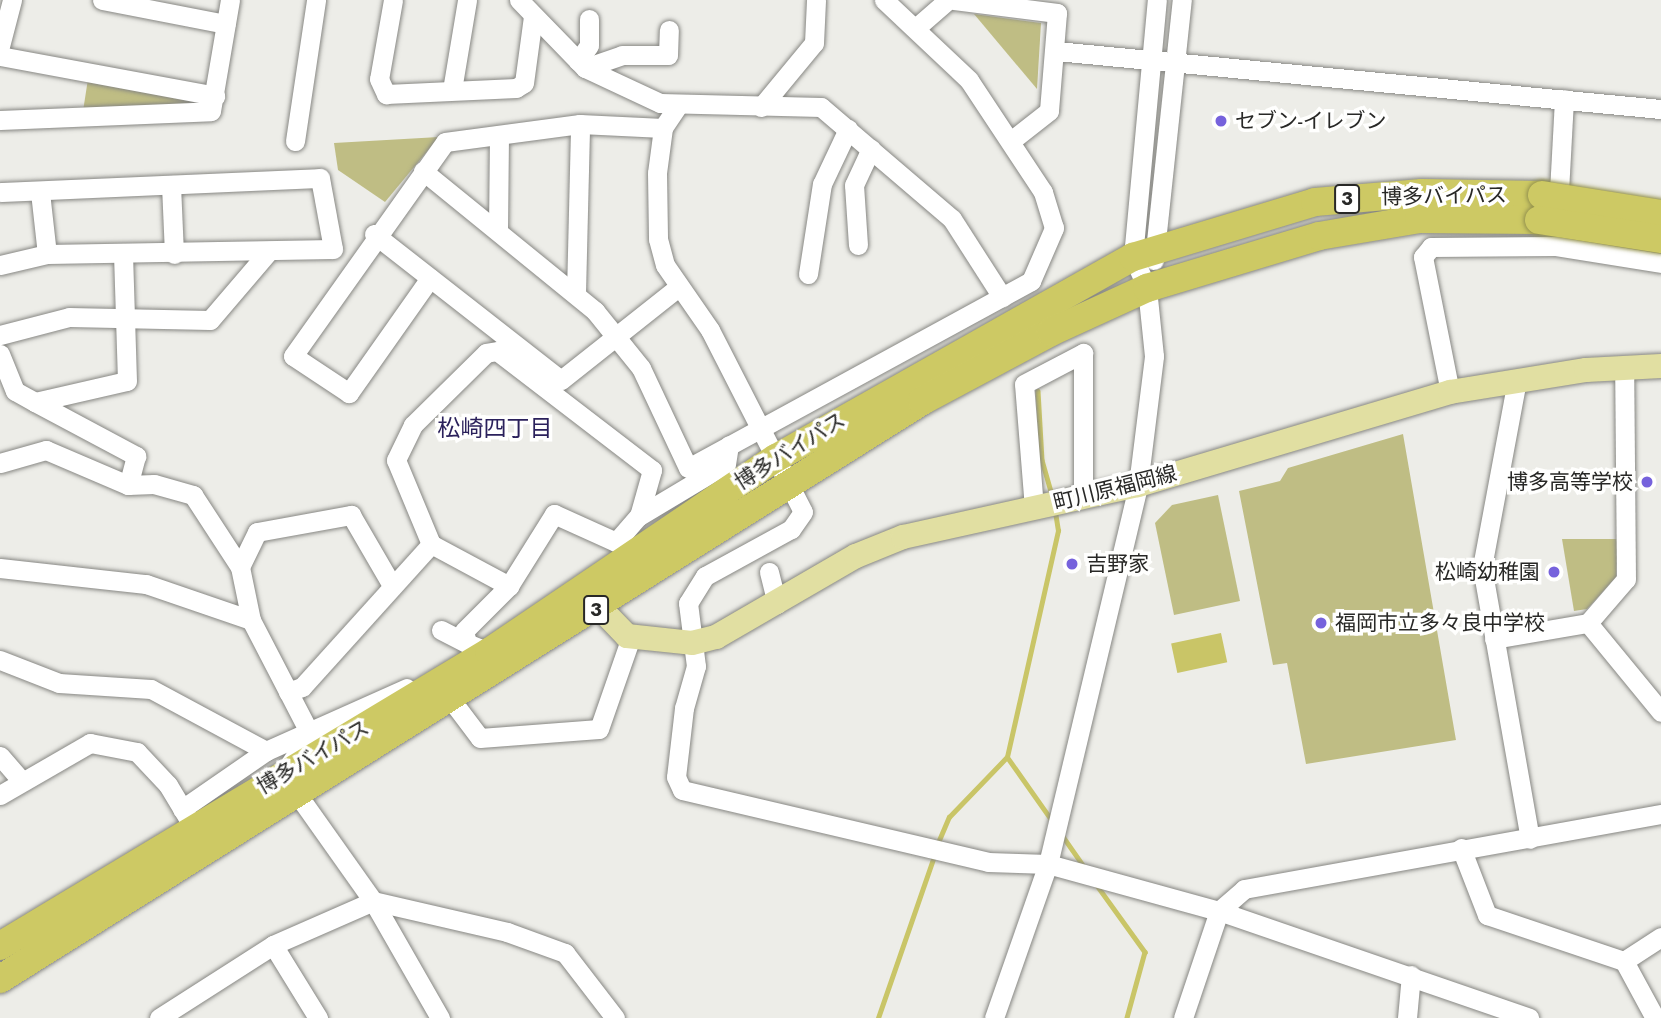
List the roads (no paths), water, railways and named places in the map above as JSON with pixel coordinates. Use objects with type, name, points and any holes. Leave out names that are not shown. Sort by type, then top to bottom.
[{"type":"highway","name":"博多バイパス","points":[[0,979],[291,785],[478,648],[776,458],[1145,252],[1315,202],[1422,193],[1541,207],[1661,214]]},
{"type":"highway","name":"博多バイパス","points":[[0,946],[187,818],[291,785],[452,701],[922,401],[1147,288],[1319,236],[1419,219],[1541,207],[1661,239]]},
{"type":"main road","name":"町川原福岡線","points":[[631,637],[692,643],[745,625],[882,544],[1138,485],[1450,392],[1517,380],[1661,366]]},
{"type":"main road","points":[[600,608],[618,632],[631,637]]},
{"type":"street","points":[[0,46],[12,0]]},
{"type":"street","points":[[102,0],[226,24]]},
{"type":"street","points":[[0,120],[211,111],[230,0]]},
{"type":"street","points":[[295,141],[316,0]]},
{"type":"street","points":[[393,0],[379,79],[386,94],[524,83],[533,16]]},
{"type":"street","points":[[452,90],[467,0]]},
{"type":"street","points":[[519,0],[582,64],[677,107],[821,107],[952,219],[1002,297]]},
{"type":"street","points":[[761,107],[814,43],[816,0]]},
{"type":"street","points":[[423,171],[576,293],[616,337],[641,368],[688,468],[1031,281],[1054,228],[1043,191],[1012,140],[969,79],[918,26],[884,0]]},
{"type":"street","points":[[918,26],[948,0]]},
{"type":"street","points":[[954,0],[1057,13],[1049,111],[1012,140]]},
{"type":"street","points":[[994,1018],[1048,864],[1138,485],[1154,356],[1145,252],[1152,59],[1157,0]]},
{"type":"street","points":[[1145,252],[1176,61],[1182,0]]},
{"type":"street","points":[[582,64],[589,46],[589,19]]},
{"type":"street","points":[[582,64],[622,55],[668,55],[669,30]]},
{"type":"street","points":[[1056,51],[1661,109]]},
{"type":"street","points":[[0,56],[215,96]]},
{"type":"street","points":[[1556,246],[1564,99]]},
{"type":"street","points":[[677,107],[663,128],[658,239],[677,288],[710,330],[776,458],[792,482],[803,512],[791,528],[705,576],[688,603],[696,666],[687,690],[676,777],[682,790],[988,862],[1048,864],[1219,911],[1411,975],[1529,1018]]},
{"type":"street","points":[[430,278],[349,393],[293,356],[374,234],[445,142],[580,124],[663,128]]},
{"type":"street","points":[[576,293],[580,124]]},
{"type":"street","points":[[808,274],[822,184],[848,129]]},
{"type":"street","points":[[498,231],[499,135]]},
{"type":"street","points":[[858,245],[854,185],[871,149]]},
{"type":"street","points":[[0,192],[320,178],[333,249],[352,268]]},
{"type":"street","points":[[171,185],[174,254]]},
{"type":"street","points":[[40,192],[47,254]]},
{"type":"street","points":[[374,234],[561,380],[677,288]]},
{"type":"street","points":[[1450,392],[1423,257],[1431,247],[1476,243],[1556,246],[1661,263]]},
{"type":"street","points":[[0,265],[47,254],[123,256],[333,249]]},
{"type":"street","points":[[0,335],[69,317],[126,321],[210,320],[269,251]]},
{"type":"street","points":[[35,402],[127,381],[123,256]]},
{"type":"street","points":[[509,586],[431,544],[397,460],[413,425],[486,353],[497,351],[652,470],[639,516]]},
{"type":"street","points":[[1034,508],[1024,384],[1083,353],[1083,496]]},
{"type":"street","points":[[0,354],[15,391],[136,456],[128,485]]},
{"type":"street","points":[[1494,639],[1588,622],[1626,579],[1624,368]]},
{"type":"street","points":[[1517,380],[1482,567],[1530,839]]},
{"type":"street","points":[[478,648],[464,631],[509,586],[554,514],[616,542],[639,516],[726,464],[729,445]]},
{"type":"street","points":[[0,463],[46,450],[128,485],[154,484],[193,495],[240,567],[251,621],[310,734],[291,785],[373,901],[440,1018]]},
{"type":"street","points":[[240,567],[251,556],[248,538],[257,531],[351,515],[390,582]]},
{"type":"street","points":[[288,692],[302,687],[390,582],[431,544]]},
{"type":"street","points":[[0,568],[146,584],[251,621]]},
{"type":"street","points":[[769,572],[777,604]]},
{"type":"street","points":[[1588,622],[1661,712]]},
{"type":"street","points":[[441,630],[478,648]]},
{"type":"street","points":[[452,701],[480,738],[599,729],[631,637]]},
{"type":"street","points":[[0,660],[59,683],[150,689],[266,751]]},
{"type":"street","points":[[0,794],[90,743],[137,752],[187,818],[266,751],[310,734],[420,682]]},
{"type":"street","points":[[0,756],[22,781]]},
{"type":"street","points":[[1183,1018],[1219,911],[1244,889],[1661,814]]},
{"type":"street","points":[[1461,848],[1487,915],[1625,961],[1655,1018]]},
{"type":"street","points":[[159,1018],[273,945],[373,901],[507,932],[565,953],[615,1018]]},
{"type":"street","points":[[1625,961],[1661,937]]},
{"type":"street","points":[[273,945],[317,1018]]},
{"type":"street","points":[[1407,1018],[1411,975]]},
{"type":"waterway","points":[[1038,391],[1042,460],[1052,496]]},
{"type":"waterway","points":[[937,845],[949,817],[1007,757],[1058,531],[1055,511]]},
{"type":"waterway","points":[[1008,758],[1051,819]]},
{"type":"waterway","points":[[1062,835],[1085,868]]},
{"type":"waterway","points":[[878,1018],[935,853]]},
{"type":"waterway","points":[[1096,884],[1145,952],[1127,1018]]},
{"type":"place","name":"セブン-イレブン","points":[[1221,121]]},
{"type":"place","name":"博多高等学校","points":[[1647,482]]},
{"type":"place","name":"吉野家","points":[[1072,564]]},
{"type":"place","name":"松崎幼稚園","points":[[1554,572]]},
{"type":"place","name":"福岡市立多々良中学校","points":[[1321,623]]},
{"type":"district","name":"松崎四丁目","points":[[495,428]]}]
